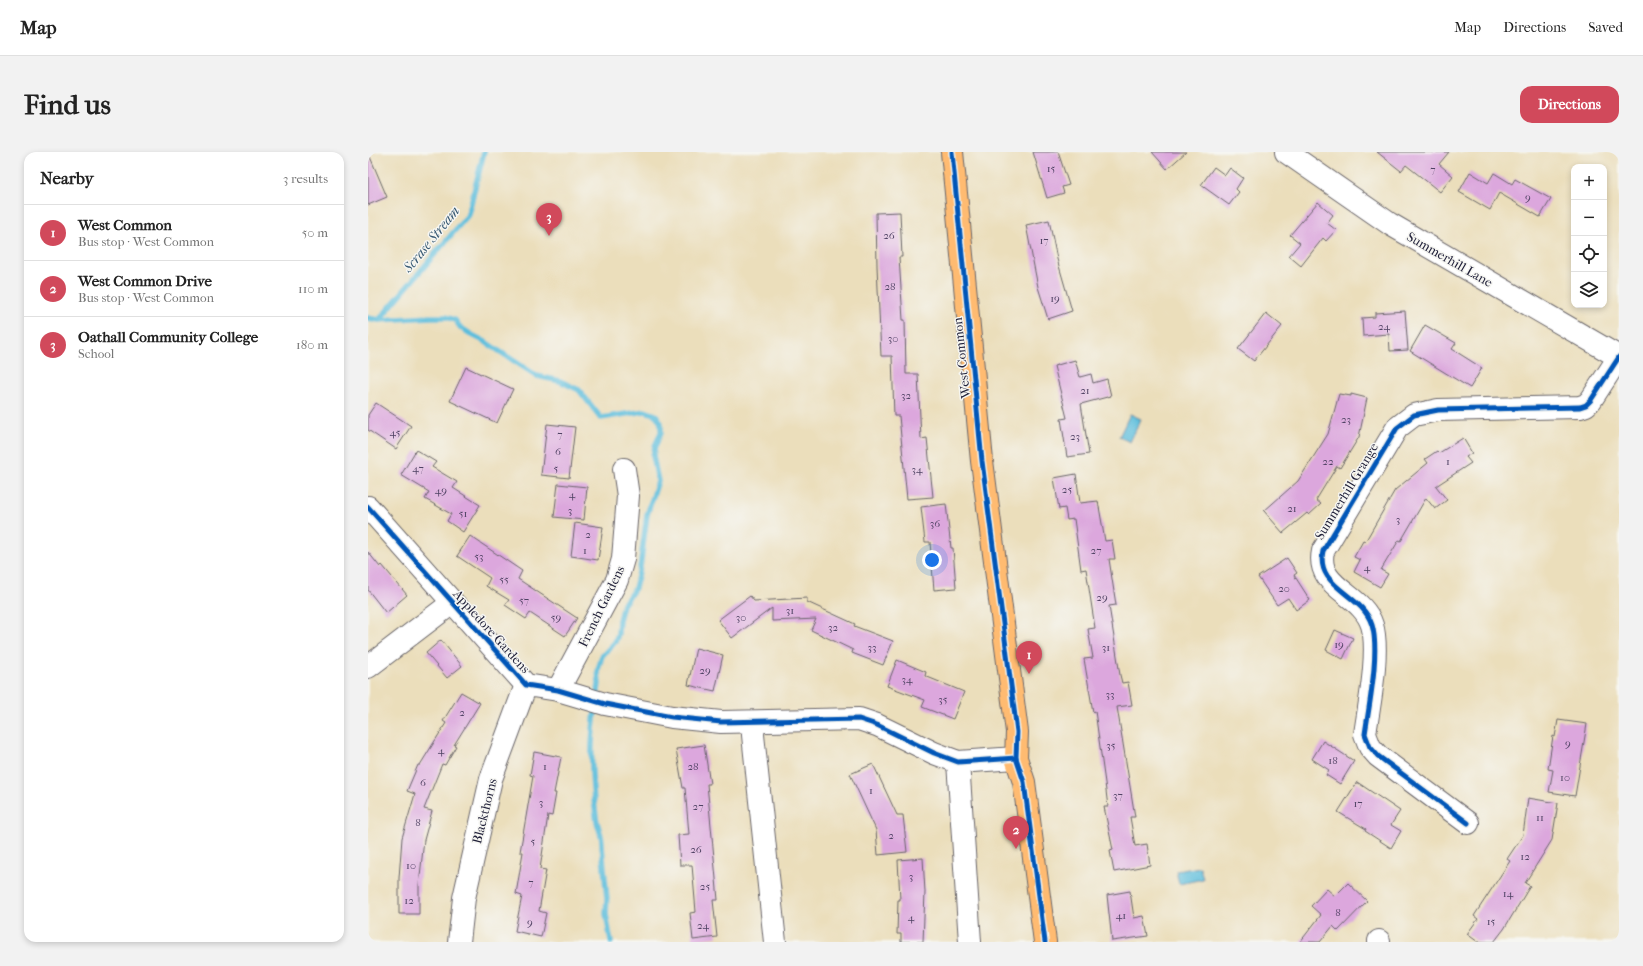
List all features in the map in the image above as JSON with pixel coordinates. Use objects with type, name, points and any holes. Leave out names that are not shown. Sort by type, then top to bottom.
[{"type":"main road","name":"West Common","points":[[952,152],[982,461],[1017,732],[1016,758],[1024,782],[1045,942]]},
{"type":"street","name":"Summerhill Lane","points":[[1286,152],[1390,224],[1619,357]]},
{"type":"street","name":"Summerhill Grange","points":[[1468,823],[1378,756],[1370,747],[1365,734],[1376,645],[1372,625],[1364,610],[1355,600],[1327,577],[1321,560],[1323,551],[1397,428],[1414,415],[1438,410],[1580,407],[1586,405],[1591,400],[1619,357]]},
{"type":"street","name":"French Gardens","points":[[558,690],[617,580],[623,559],[628,496],[624,469]]},
{"type":"street","name":"Appledore Gardens","points":[[368,507],[526,685],[558,690],[597,702],[672,717],[721,722],[859,719],[876,725],[934,753],[958,762]]},
{"type":"street","name":"Appledore Gardens","points":[[368,667],[452,603]]},
{"type":"street","name":"Blackthorns","points":[[459,942],[464,898],[491,779],[526,685]]},
{"type":"street","points":[[754,722],[753,735],[775,942]]},
{"type":"street","points":[[970,942],[958,762],[1016,758]]},
{"type":"water","points":[[1130,414],[1141,419],[1130,442],[1119,437]]},
{"type":"water","points":[[1200,867],[1203,879],[1179,884],[1176,871]]},
{"type":"building","points":[[368,152],[387,197],[368,205]]},
{"type":"building","points":[[1033,152],[1058,152],[1069,185],[1062,187],[1064,193],[1047,198]]},
{"type":"building","points":[[1152,152],[1186,152],[1167,169]]},
{"type":"building","points":[[1377,152],[1449,152],[1439,164],[1453,176],[1440,192],[1406,165],[1401,171]]},
{"type":"building","points":[[1214,167],[1225,175],[1230,168],[1243,178],[1236,189],[1239,192],[1229,205],[1201,185]]},
{"type":"building","points":[[1470,172],[1488,183],[1494,173],[1512,184],[1515,179],[1551,199],[1540,217],[1499,193],[1490,210],[1459,192]]},
{"type":"building","points":[[1318,202],[1333,215],[1327,223],[1336,230],[1326,241],[1323,238],[1301,266],[1289,256],[1300,243],[1290,235]]},
{"type":"building","points":[[900,212],[902,257],[899,257],[903,320],[905,320],[906,374],[918,374],[921,439],[927,438],[933,497],[907,499],[899,416],[894,416],[892,356],[881,356],[877,266],[876,213]]},
{"type":"building","points":[[1049,220],[1057,259],[1072,311],[1048,319],[1038,287],[1026,225]]},
{"type":"building","points":[[1405,311],[1408,350],[1390,351],[1389,334],[1363,336],[1362,318],[1375,317],[1375,313]]},
{"type":"building","points":[[1266,313],[1282,326],[1254,361],[1238,349]]},
{"type":"building","points":[[1425,325],[1456,343],[1452,349],[1482,368],[1470,388],[1410,351]]},
{"type":"building","points":[[1075,360],[1080,377],[1091,374],[1093,383],[1107,379],[1111,396],[1081,404],[1089,454],[1067,457],[1061,419],[1067,418],[1054,366]]},
{"type":"building","points":[[466,367],[513,389],[497,423],[450,401]]},
{"type":"building","points":[[1339,394],[1351,396],[1351,394],[1367,398],[1359,437],[1340,468],[1337,466],[1316,500],[1321,504],[1309,515],[1307,513],[1283,533],[1264,511],[1298,481],[1328,434]]},
{"type":"building","points":[[376,403],[411,426],[396,449],[368,430],[368,415]]},
{"type":"building","points":[[547,424],[575,427],[569,478],[541,475]]},
{"type":"building","points":[[1463,438],[1472,453],[1466,457],[1471,463],[1436,486],[1447,500],[1435,509],[1426,498],[1401,541],[1399,540],[1381,570],[1388,574],[1380,587],[1354,572],[1360,560],[1354,557],[1363,541],[1365,542],[1395,490],[1428,463],[1425,459],[1437,451],[1439,453]]},
{"type":"building","points":[[416,450],[436,462],[432,467],[457,482],[453,488],[480,505],[463,532],[447,521],[451,514],[425,499],[429,492],[401,475]]},
{"type":"building","points":[[1076,474],[1080,503],[1098,501],[1105,541],[1112,540],[1115,559],[1109,559],[1116,605],[1109,606],[1120,675],[1122,683],[1128,682],[1132,705],[1117,707],[1135,817],[1130,817],[1135,846],[1147,844],[1150,865],[1114,872],[1110,851],[1113,850],[1104,807],[1108,807],[1095,711],[1093,712],[1084,659],[1093,658],[1088,629],[1095,628],[1086,569],[1081,570],[1074,519],[1067,520],[1065,508],[1059,509],[1054,478]]},
{"type":"building","points":[[558,484],[587,487],[584,520],[554,517]]},
{"type":"building","points":[[946,504],[951,548],[953,548],[956,588],[934,590],[930,542],[925,542],[921,507]]},
{"type":"building","points":[[575,523],[603,527],[598,560],[571,556]]},
{"type":"building","points":[[470,536],[522,571],[518,579],[577,618],[565,636],[530,613],[526,619],[505,605],[509,600],[486,586],[490,578],[457,556]]},
{"type":"building","points":[[368,552],[380,567],[382,565],[407,595],[386,613],[368,590]]},
{"type":"building","points":[[1287,558],[1297,573],[1294,575],[1310,600],[1296,610],[1288,598],[1277,605],[1258,577]]},
{"type":"building","points":[[750,596],[754,601],[807,598],[807,602],[855,624],[854,626],[893,641],[883,665],[852,653],[853,650],[811,630],[816,619],[772,621],[772,608],[732,638],[718,620]]},
{"type":"building","points":[[1335,630],[1353,638],[1343,659],[1326,650]]},
{"type":"building","points":[[441,640],[462,666],[447,678],[426,653]]},
{"type":"building","points":[[696,648],[723,655],[715,691],[688,685]]},
{"type":"building","points":[[897,660],[926,672],[925,676],[964,692],[953,719],[922,707],[925,700],[887,686]]},
{"type":"building","points":[[461,692],[480,703],[454,745],[456,746],[445,765],[442,764],[424,809],[432,811],[424,840],[419,885],[419,914],[399,914],[399,878],[402,838],[415,794],[407,791],[418,765],[420,765],[446,723],[443,721]]},
{"type":"building","points":[[1558,720],[1587,724],[1575,796],[1549,792],[1553,770],[1548,769],[1553,736],[1555,737]]},
{"type":"building","points":[[1323,741],[1354,761],[1340,784],[1326,775],[1329,770],[1312,759]]},
{"type":"building","points":[[704,745],[710,784],[707,784],[718,900],[713,900],[717,937],[693,940],[690,913],[696,912],[692,865],[680,865],[678,835],[689,834],[685,788],[683,788],[676,749]]},
{"type":"building","points":[[534,752],[561,757],[554,793],[556,793],[552,816],[548,815],[540,869],[546,870],[539,911],[546,913],[541,937],[515,931],[522,896],[516,894],[523,852],[520,852],[533,776],[530,775]]},
{"type":"building","points":[[873,764],[897,815],[903,815],[907,852],[878,855],[876,830],[850,774]]},
{"type":"building","points":[[1357,782],[1400,811],[1391,825],[1401,831],[1391,848],[1365,831],[1366,829],[1338,812]]},
{"type":"building","points":[[1528,798],[1558,803],[1552,840],[1525,883],[1530,886],[1504,929],[1494,942],[1478,942],[1467,934],[1478,919],[1474,916],[1510,861],[1507,859],[1523,835]]},
{"type":"building","points":[[923,858],[925,892],[923,942],[901,942],[901,934],[897,934],[898,900],[900,900],[898,860]]},
{"type":"building","points":[[1348,883],[1367,901],[1338,931],[1333,926],[1320,942],[1300,942],[1321,915],[1311,906],[1327,889],[1335,896]]},
{"type":"building","points":[[1130,891],[1134,918],[1144,916],[1148,936],[1112,941],[1107,895]]},
{"type":"waterway","name":"Scrase Stream","points":[[368,318],[379,320],[468,215],[484,152]]},
{"type":"waterway","points":[[379,320],[431,317],[446,317],[455,320],[460,327],[537,376],[560,381],[579,390],[601,418],[645,411],[656,415],[661,423],[661,433],[655,446],[653,456],[658,481],[647,515],[640,568],[635,588],[623,605],[619,620],[618,634],[615,642],[602,656],[598,670],[599,684],[597,698]]},
{"type":"waterway","points":[[596,706],[592,747],[593,789],[597,820],[602,842],[607,899],[606,914],[611,942]]},
{"type":"cycle path","points":[[952,152],[982,461],[1017,732],[1016,758],[1024,782],[1045,942]]},
{"type":"cycle path","points":[[1468,823],[1378,756],[1370,747],[1365,734],[1371,694],[1375,649],[1372,625],[1367,614],[1359,605],[1332,582],[1326,574],[1322,563],[1323,551],[1397,428],[1414,415],[1438,410],[1580,407],[1586,405],[1591,400],[1619,357]]},
{"type":"cycle path","points":[[368,507],[526,685],[558,690],[605,704],[672,717],[721,722],[859,719],[877,725],[934,753],[958,762],[1016,758]]},
{"type":"place","name":"Oathall Community College","points":[[549,236]]},
{"type":"place","name":"West Common","points":[[1029,674]]},
{"type":"place","name":"West Common Drive","points":[[1016,849]]}]
